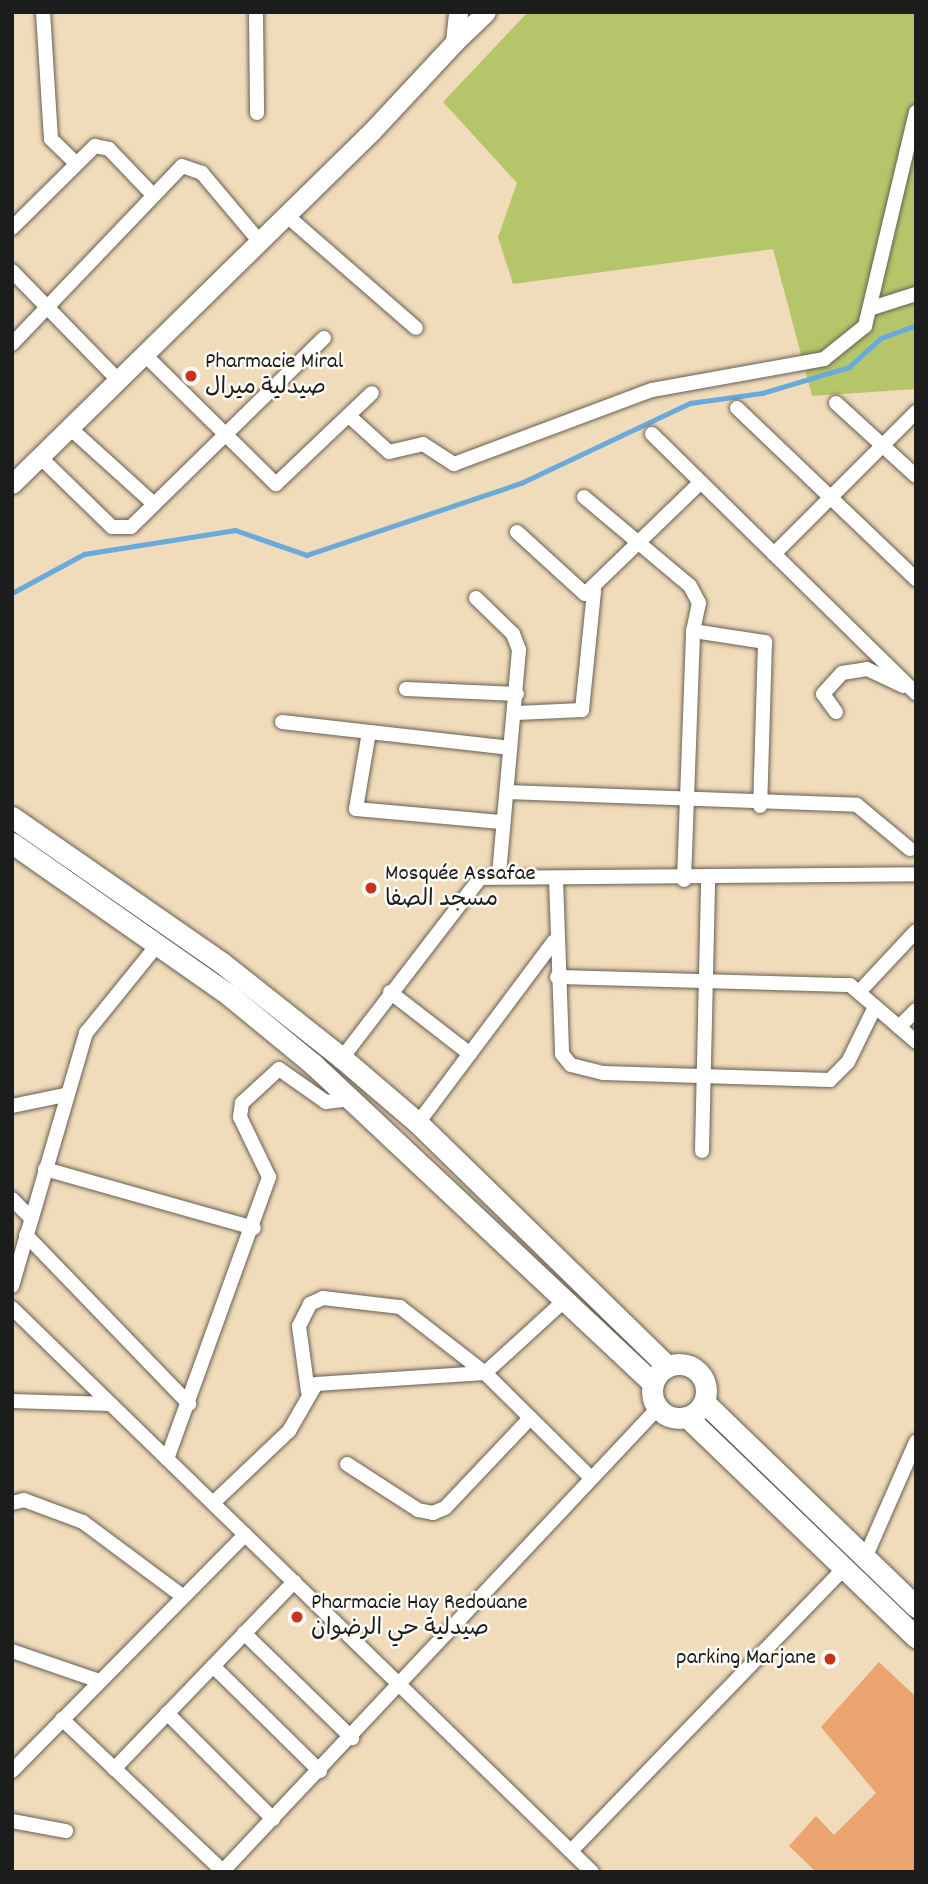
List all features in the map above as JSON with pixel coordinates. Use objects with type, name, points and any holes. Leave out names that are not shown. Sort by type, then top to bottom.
[{"type":"main road","points":[[12,817],[222,963],[342,1058],[418,1123],[667,1366]]},
{"type":"main road","points":[[12,843],[158,944],[351,1098],[567,1298],[653,1383],[658,1408],[687,1417],[916,1637]]},
{"type":"main road","points":[[653,1383],[667,1366],[682,1364],[701,1374],[704,1402],[916,1607]]},
{"type":"main road","points":[[687,1417],[704,1402]]},
{"type":"street","points":[[43,12],[51,139],[75,162]]},
{"type":"street","points":[[256,12],[257,113]]},
{"type":"street","points":[[455,42],[458,12]]},
{"type":"street","points":[[12,484],[260,242],[486,12]]},
{"type":"street","points":[[349,416],[389,452],[423,444],[458,464],[652,390],[824,359],[865,326],[872,308],[916,111]]},
{"type":"street","points":[[12,228],[75,162],[95,146],[109,149],[152,195]]},
{"type":"street","points":[[12,345],[182,166],[195,167],[260,242]]},
{"type":"street","points":[[286,215],[416,328]]},
{"type":"street","points":[[12,271],[119,381]]},
{"type":"street","points":[[872,308],[916,293]]},
{"type":"street","points":[[41,458],[120,531],[154,504],[324,338]]},
{"type":"street","points":[[145,355],[223,435],[279,484],[372,393]]},
{"type":"street","points":[[836,403],[916,476]]},
{"type":"street","points":[[737,408],[916,579]]},
{"type":"street","points":[[774,554],[916,412]]},
{"type":"street","points":[[71,429],[154,504]]},
{"type":"street","points":[[652,434],[915,690]]},
{"type":"street","points":[[516,713],[582,710],[594,591],[701,482]]},
{"type":"street","points":[[584,497],[643,544],[695,593],[684,880]]},
{"type":"street","points":[[517,532],[576,589],[594,591]]},
{"type":"street","points":[[476,598],[517,638],[516,713],[509,748],[499,876]]},
{"type":"street","points":[[693,631],[765,642],[760,806]]},
{"type":"street","points":[[836,712],[823,694],[842,673],[867,669],[915,690]]},
{"type":"street","points":[[406,689],[517,694]]},
{"type":"street","points":[[282,722],[509,748]]},
{"type":"street","points":[[369,732],[356,809],[503,822]]},
{"type":"street","points":[[342,1058],[475,881],[499,876],[708,881],[914,872],[913,845],[857,805],[760,806],[507,792]]},
{"type":"street","points":[[556,879],[554,942],[562,1054],[571,1065],[703,1076],[830,1080],[848,1062],[875,1007]]},
{"type":"street","points":[[702,1151],[708,881]]},
{"type":"street","points":[[859,992],[916,931]]},
{"type":"street","points":[[418,1123],[554,942]]},
{"type":"street","points":[[12,1286],[65,1095],[86,1033],[158,944]]},
{"type":"street","points":[[557,977],[850,985],[916,1042]]},
{"type":"street","points":[[390,992],[470,1054]]},
{"type":"street","points":[[899,1027],[916,1010]]},
{"type":"street","points":[[167,1458],[254,1228],[269,1171],[240,1117],[247,1097],[279,1069],[326,1102],[351,1098]]},
{"type":"street","points":[[12,1106],[65,1095]]},
{"type":"street","points":[[45,1169],[254,1228]]},
{"type":"street","points":[[12,1199],[31,1217]]},
{"type":"street","points":[[26,1235],[189,1404]]},
{"type":"street","points":[[308,1392],[299,1326],[310,1304],[323,1298],[412,1312],[485,1373],[590,1477]]},
{"type":"street","points":[[213,1503],[289,1431],[308,1392],[326,1380],[485,1373],[567,1298]]},
{"type":"street","points":[[12,1308],[592,1872]]},
{"type":"street","points":[[12,1401],[110,1404]]},
{"type":"street","points":[[62,1719],[223,1871],[401,1686],[590,1477],[658,1408]]},
{"type":"street","points":[[347,1464],[418,1510],[433,1513],[445,1508],[530,1418]]},
{"type":"street","points":[[865,1558],[916,1442]]},
{"type":"street","points":[[12,1503],[24,1500],[83,1522],[181,1595]]},
{"type":"street","points":[[12,1771],[181,1595],[246,1535]]},
{"type":"street","points":[[570,1851],[844,1568]]},
{"type":"street","points":[[114,1769],[293,1582]]},
{"type":"street","points":[[244,1633],[352,1738]]},
{"type":"street","points":[[12,1651],[99,1681]]},
{"type":"street","points":[[213,1666],[320,1771]]},
{"type":"street","points":[[167,1713],[273,1819]]},
{"type":"street","points":[[12,1821],[66,1831]]},
{"type":"green space","points":[[528,12],[916,12],[916,389],[812,396],[773,249],[513,284],[498,237],[517,183],[443,102]]},
{"type":"building","points":[[879,1662],[916,1697],[916,1872],[816,1872],[789,1846],[816,1816],[834,1835],[876,1793],[821,1727]]},
{"type":"waterway","points":[[12,593],[84,554],[235,530],[307,555],[521,483],[690,403],[762,393],[849,367],[881,338],[916,325]]},
{"type":"place","name":"Pharmacie Miral صيدلية ميرال","points":[[191,376]]},
{"type":"place","name":"Mosquée Assafae مسجد الصفا","points":[[371,888]]},
{"type":"place","name":"Pharmacie Hay Redouane صيدلية حي الرضوان","points":[[297,1617]]},
{"type":"place","name":"parking Marjane","points":[[830,1659]]}]
